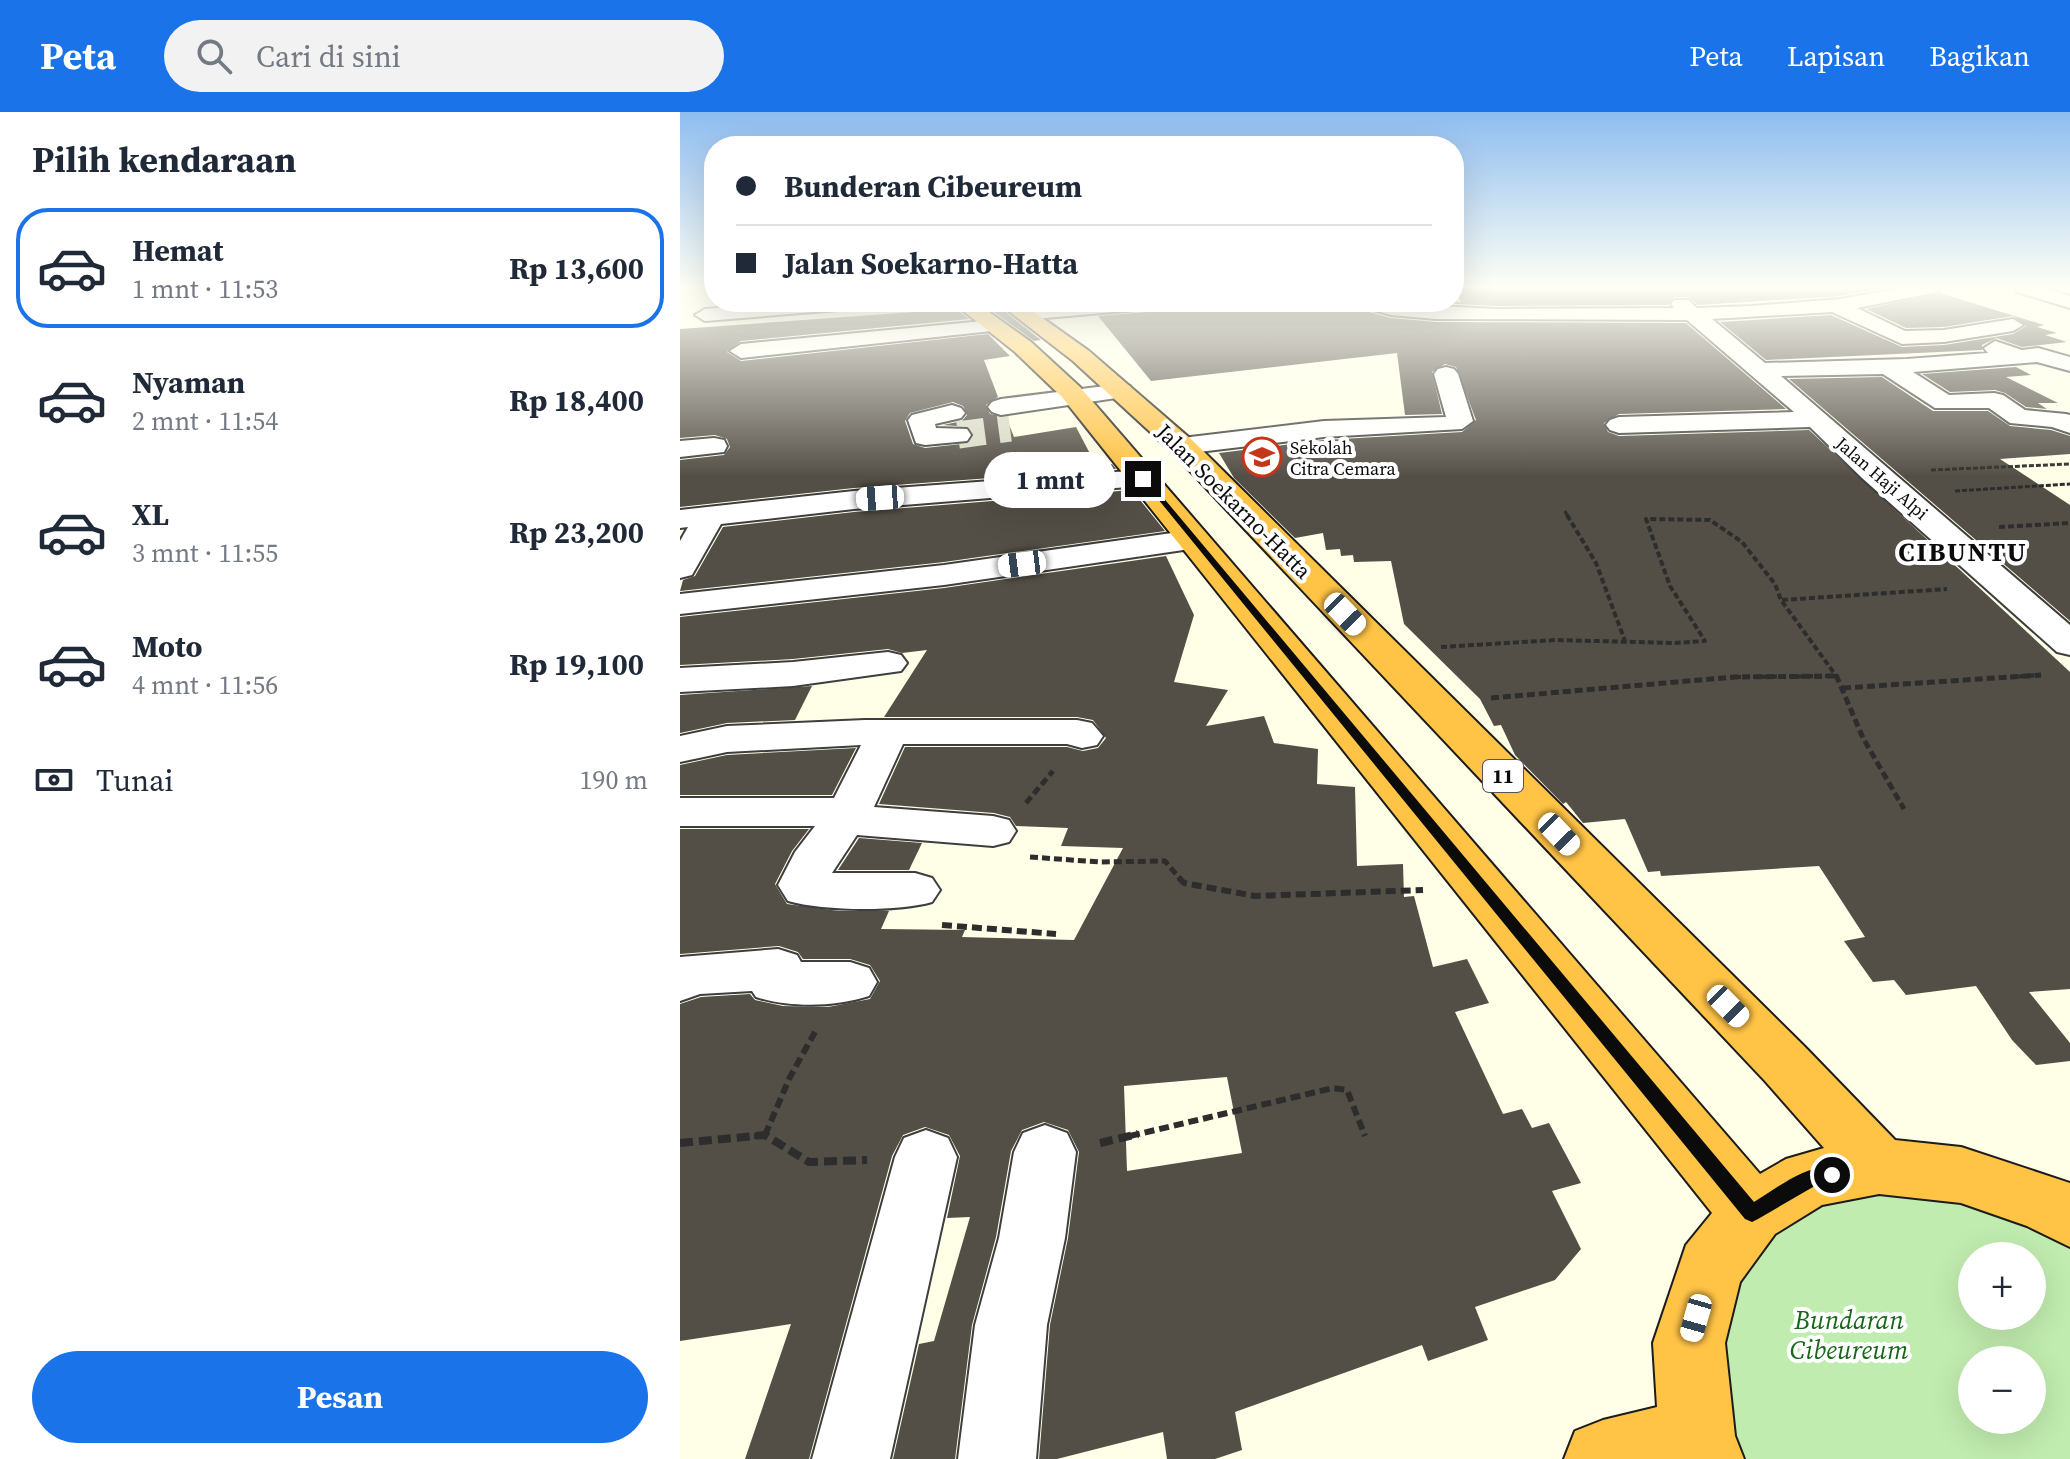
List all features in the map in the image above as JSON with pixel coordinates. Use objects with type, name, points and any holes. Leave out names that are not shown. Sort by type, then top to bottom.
[{"type":"highway","name":"Jalan Soekarno-Hatta","points":[[1025,351],[1097,402],[1182,446],[1785,1064],[1879,1166]]},
{"type":"highway","name":"Jalan Soekarno-Hatta","points":[[1074,351],[1081,356],[1097,402],[1143,479],[1752,1213]]},
{"type":"highway","points":[[1603,1459],[1701,1447],[1689,1343],[1710,1268],[1752,1213],[1809,1179],[1879,1166],[1961,1175],[2063,1209]]},
{"type":"street","name":"Jalan Haji Alpi","points":[[1736,351],[2005,585],[2054,614],[2070,644]]},
{"type":"street","points":[[2003,351],[2020,357]]},
{"type":"street","points":[[1757,370],[1889,367],[2038,355],[2070,364]]},
{"type":"street","points":[[1889,367],[1944,403],[1994,400],[2019,418],[2057,419],[2070,425]]},
{"type":"street","points":[[1182,446],[1324,429],[1453,424],[1460,421],[1446,374]]},
{"type":"street","points":[[1016,416],[1097,402]]},
{"type":"street","points":[[1619,425],[1817,419]]},
{"type":"street","points":[[680,449],[714,446]]},
{"type":"street","points":[[680,568],[695,517],[854,500],[1143,479]]},
{"type":"street","points":[[680,604],[820,575],[1193,540]]},
{"type":"street","points":[[680,680],[793,674],[888,663]]},
{"type":"street","points":[[680,749],[727,739],[888,733],[1077,732],[1082,736]]},
{"type":"street","points":[[888,733],[847,816],[812,863],[802,885],[805,889],[926,907]]},
{"type":"street","points":[[680,812],[831,812],[858,821],[993,831]]},
{"type":"street","points":[[680,981],[686,975],[778,969],[775,983],[850,982]]},
{"type":"street","points":[[997,1459],[1011,1325],[1032,1238],[1045,1152]]},
{"type":"street","points":[[851,1459],[926,1157]]},
{"type":"path","points":[[1872,472],[2070,464]]},
{"type":"path","points":[[1900,495],[2070,484]]},
{"type":"path","points":[[1565,511],[1596,563],[1625,641]]},
{"type":"path","points":[[1386,656],[1428,648],[1497,642],[1625,641],[1658,645],[1705,641],[1670,586],[1646,519],[1710,520],[1742,542],[1775,584],[1781,600],[1837,676],[1863,738],[1904,809]]},
{"type":"path","points":[[1942,530],[2070,523]]},
{"type":"path","points":[[1781,600],[2005,585]]},
{"type":"path","points":[[1843,688],[2054,674]]},
{"type":"path","points":[[1433,704],[1735,677],[1837,676]]},
{"type":"path","points":[[1100,862],[1165,861],[1184,883],[1255,896],[1420,890],[1476,882]]},
{"type":"path","points":[[926,907],[1056,934]]},
{"type":"path","points":[[1347,1090],[1365,1136]]},
{"type":"green space","name":"Bundaran Cibeureum","points":[[1849,1191],[1969,1195],[2070,1238],[2070,1459],[1736,1459],[1718,1346],[1731,1288],[1759,1243],[1800,1210]]},
{"type":"building","points":[[680,351],[728,351],[741,361],[834,351],[1005,351],[1010,356],[984,360],[998,397],[986,405],[990,414],[1006,417],[1014,437],[1076,427],[1097,467],[1112,464],[1116,469],[854,488],[680,507],[680,460],[724,455],[730,447],[727,439],[715,435],[680,438]],"holes":[[[953,402],[963,406],[967,415],[962,421],[943,425],[970,427],[974,433],[970,443],[925,448],[913,444],[905,421],[910,413]]]},
{"type":"building","points":[[1126,351],[1718,351],[1786,409],[1619,414],[1604,423],[1608,432],[1619,436],[1809,430],[2070,672],[2070,989],[2029,992],[2070,1043],[2070,1061],[2036,1065],[2012,1040],[1976,986],[1906,995],[1894,980],[1873,982],[1844,941],[1865,937],[1819,866],[1661,876],[1660,871],[1648,872],[1625,819],[1583,823],[1566,802],[1563,804],[1515,755],[1501,725],[1494,726],[1480,699],[1404,624],[1391,561],[1354,562],[1353,555],[1341,556],[1340,549],[1326,550],[1323,533],[1295,538],[1234,478],[1219,453],[1324,440],[1462,432],[1476,420],[1456,367],[1445,364],[1432,372],[1442,414],[1405,415],[1397,353],[1151,381]]},
{"type":"building","points":[[1755,351],[1963,351],[1766,360]]},
{"type":"building","points":[[2016,367],[2031,375],[2006,377],[2058,403],[2038,403],[2047,409],[2026,407],[1995,390],[1950,392],[1922,374]]},
{"type":"building","points":[[1882,377],[1933,411],[1988,411],[2010,426],[2051,430],[2070,436],[2070,454],[2000,459],[2070,505],[2070,621],[1789,379]]},
{"type":"building","points":[[1132,490],[1165,531],[944,562],[680,591],[683,580],[695,576],[723,527],[854,512]]},
{"type":"building","points":[[1166,556],[1194,615],[1174,682],[1228,690],[1206,726],[1264,716],[1274,743],[1318,749],[1317,784],[1355,787],[1357,866],[1403,864],[1404,897],[1414,896],[1433,967],[1467,959],[1489,1003],[1455,1012],[1503,1114],[1522,1109],[1532,1128],[1549,1123],[1581,1183],[1552,1191],[1581,1249],[1555,1280],[1475,1307],[1488,1340],[1428,1361],[1422,1345],[1235,1412],[1242,1450],[1215,1459],[1167,1459],[1163,1432],[1057,1459],[1039,1459],[1050,1325],[1068,1238],[1079,1152],[1068,1130],[1044,1122],[1022,1130],[1011,1151],[996,1237],[972,1325],[955,1459],[893,1459],[919,1344],[934,1341],[970,1217],[947,1218],[960,1156],[949,1135],[925,1127],[903,1135],[892,1156],[809,1459],[745,1459],[791,1324],[680,1341],[680,1004],[701,997],[750,994],[755,1000],[783,1006],[828,1007],[870,999],[880,981],[870,965],[850,959],[803,959],[798,952],[779,946],[680,954],[680,829],[809,829],[792,851],[775,884],[787,904],[839,911],[889,911],[881,929],[965,930],[962,937],[1074,940],[1123,848],[1061,846],[1068,828],[1016,826],[1010,817],[994,813],[879,804],[905,747],[1067,747],[1083,751],[1098,748],[1106,738],[1093,720],[1077,717],[884,717],[927,650],[902,653],[888,649],[793,659],[680,665],[680,617],[944,588]],"holes":[[[1227,1077],[1242,1153],[1127,1171],[1124,1086]]]},
{"type":"building","points":[[812,686],[795,720],[727,723],[680,733],[680,695]]},
{"type":"building","points":[[856,748],[832,795],[680,795],[680,765],[727,755]]},
{"type":"building","points":[[859,838],[922,843],[909,870],[838,870]]},
{"type":"tunnel","points":[[958,435],[1010,428]]},
{"type":"place","name":"Sekolah Citra Cemara","points":[[1262,457]]},
{"type":"district","name":"CIBUNTU","points":[[1963,552]]},
{"type":"route","points":[[1143,479],[1752,1213],[1809,1179],[1832,1175]]}]
